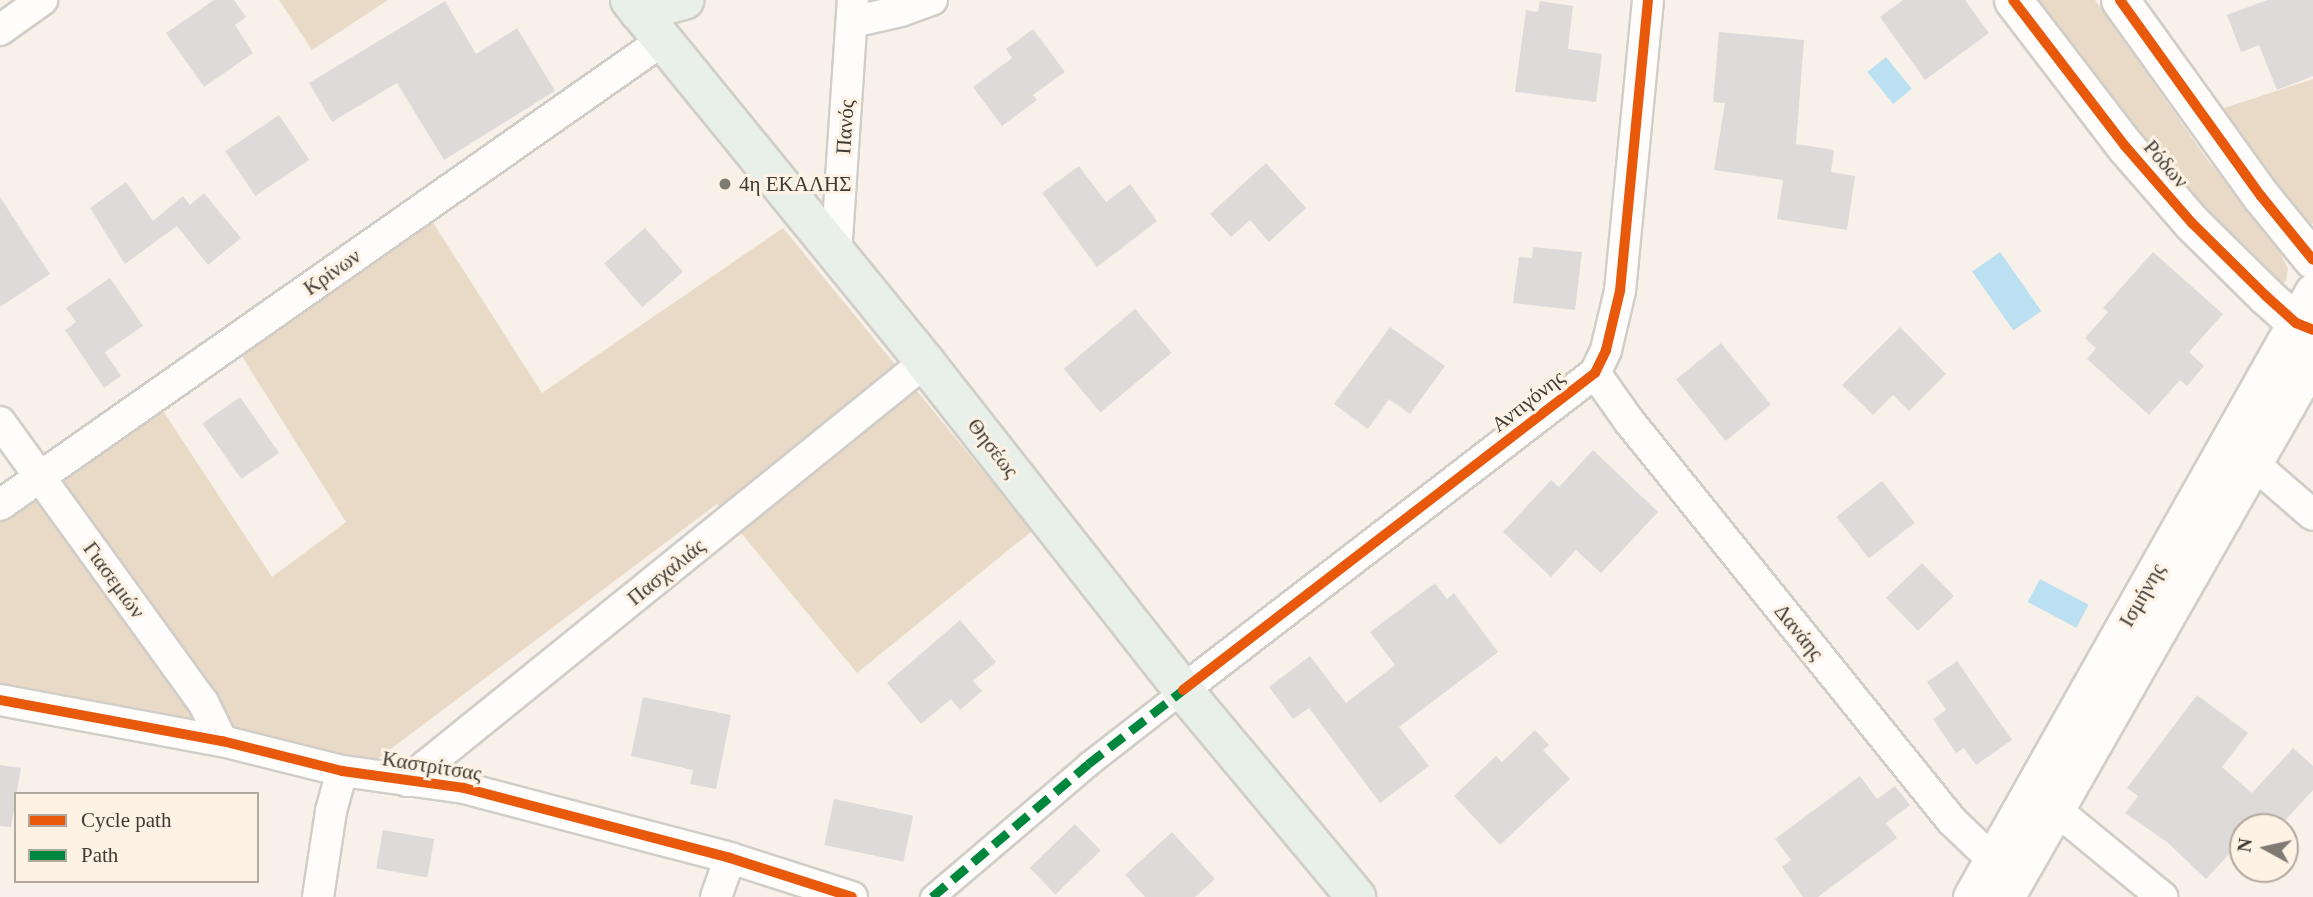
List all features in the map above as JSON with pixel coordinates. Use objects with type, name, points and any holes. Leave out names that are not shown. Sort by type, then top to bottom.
[{"type":"main road","points":[[644,17],[684,0]]},
{"type":"main road","name":"Θησέως","points":[[644,17],[925,362],[1183,690],[1356,897]]},
{"type":"street","points":[[0,30],[42,0]]},
{"type":"street","points":[[852,11],[901,11],[932,0]]},
{"type":"street","name":"Αντιγόνης","points":[[1183,690],[1595,373],[1606,350],[1620,291],[1648,0]]},
{"type":"street","name":"Ρόδων","points":[[2013,0],[2125,146],[2228,262],[2307,315]]},
{"type":"street","points":[[2120,0],[2261,196],[2313,260]]},
{"type":"street","name":"Πανός","points":[[836,254],[852,11]]},
{"type":"street","name":"Κρίνων","points":[[0,505],[644,17]]},
{"type":"street","name":"Ισμήνης","points":[[1972,897],[2005,878],[2043,800],[2307,315]]},
{"type":"street","name":"Ισμήνης","points":[[2043,800],[2253,463],[2313,358]]},
{"type":"street","name":"Πασχαλιάς","points":[[407,781],[925,362]]},
{"type":"street","name":"Δανάης","points":[[1595,373],[1629,421],[1952,821],[2005,878]]},
{"type":"street","name":"Γιασεμιών","points":[[0,422],[203,702],[222,741]]},
{"type":"street","points":[[2253,463],[2313,515]]},
{"type":"street","points":[[932,897],[1088,764],[1183,690]]},
{"type":"street","name":"Καστρίτσας","points":[[0,700],[222,741],[342,771],[464,788],[730,858],[852,897]]},
{"type":"street","points":[[318,897],[331,811],[342,771]]},
{"type":"street","points":[[2043,800],[2162,897]]},
{"type":"street","points":[[716,897],[730,858]]},
{"type":"shaded area","points":[[279,0],[388,0],[312,50]]},
{"type":"shaded area","points":[[2027,0],[2095,0],[2209,162],[2273,238],[2288,269],[2286,281],[2279,287],[2231,247]]},
{"type":"shaded area","points":[[2313,79],[2313,224],[2290,219],[2212,112]]},
{"type":"shaded area","points":[[430,218],[542,393],[783,228],[1032,531],[857,673],[717,504],[376,760],[0,687],[0,517],[160,406],[272,577],[346,522],[238,350]]},
{"type":"water","points":[[1886,57],[1912,89],[1893,104],[1867,72]]},
{"type":"water","points":[[2000,252],[2041,311],[2013,330],[1972,272]]},
{"type":"water","points":[[2040,579],[2089,605],[2076,628],[2028,602]]},
{"type":"building","points":[[214,0],[234,0],[246,17],[235,25],[253,53],[204,87],[166,33]]},
{"type":"building","points":[[1903,0],[1965,0],[1989,33],[1925,80],[1880,17]]},
{"type":"building","points":[[2267,0],[2313,0],[2313,76],[2277,90],[2259,45],[2241,52],[2227,15]]},
{"type":"building","points":[[445,1],[476,54],[517,28],[555,91],[444,160],[397,83],[332,122],[309,83]]},
{"type":"building","points":[[1540,1],[1573,6],[1568,49],[1602,54],[1596,102],[1515,92],[1526,10],[1538,12]]},
{"type":"building","points":[[1033,29],[1065,72],[1033,95],[1037,100],[1002,126],[973,87],[1012,58],[1006,49]]},
{"type":"building","points":[[1719,32],[1804,40],[1796,144],[1834,150],[1831,172],[1855,176],[1847,230],[1777,219],[1783,180],[1714,170],[1725,103],[1713,102]]},
{"type":"building","points":[[279,115],[309,160],[255,196],[225,151]]},
{"type":"building","points":[[1266,163],[1306,208],[1269,242],[1250,220],[1231,237],[1210,214]]},
{"type":"building","points":[[1079,166],[1106,202],[1130,184],[1157,221],[1097,267],[1042,193]]},
{"type":"building","points":[[126,182],[153,221],[183,196],[190,205],[204,193],[241,238],[208,265],[177,226],[125,264],[90,208]]},
{"type":"building","points":[[0,197],[50,274],[0,307]]},
{"type":"building","points":[[645,228],[683,272],[642,307],[604,263]]},
{"type":"building","points":[[1533,247],[1582,252],[1575,310],[1513,303],[1519,257],[1532,258]]},
{"type":"building","points":[[2153,252],[2223,314],[2189,352],[2204,366],[2187,386],[2180,380],[2149,415],[2087,359],[2096,348],[2085,338],[2108,312],[2103,308]]},
{"type":"building","points":[[110,278],[143,326],[105,352],[121,376],[104,388],[65,330],[76,322],[66,308]]},
{"type":"building","points":[[1135,309],[1172,353],[1100,412],[1064,369]]},
{"type":"building","points":[[1390,327],[1445,366],[1410,414],[1389,399],[1368,429],[1334,404]]},
{"type":"building","points":[[1900,327],[1946,374],[1909,411],[1893,395],[1873,415],[1842,385]]},
{"type":"building","points":[[1721,343],[1771,404],[1726,441],[1676,380]]},
{"type":"building","points":[[240,397],[279,453],[241,479],[202,423]]},
{"type":"building","points":[[1593,450],[1658,512],[1601,573],[1576,550],[1551,577],[1503,532],[1551,480],[1559,487]]},
{"type":"building","points":[[1882,481],[1915,523],[1869,558],[1836,517]]},
{"type":"building","points":[[1922,563],[1954,596],[1918,631],[1886,598]]},
{"type":"building","points":[[1435,583],[1447,599],[1454,593],[1498,652],[1399,727],[1429,766],[1380,803],[1309,708],[1293,719],[1269,687],[1310,656],[1346,703],[1395,665],[1370,632]]},
{"type":"building","points":[[960,620],[996,662],[973,681],[982,691],[960,710],[951,699],[921,724],[887,683]]},
{"type":"building","points":[[1957,661],[2012,740],[1976,765],[1964,748],[1956,753],[1933,719],[1946,710],[1927,682]]},
{"type":"building","points":[[2197,695],[2248,733],[2222,767],[2252,793],[2293,748],[2313,766],[2313,790],[2292,813],[2229,813],[2229,854],[2206,879],[2167,842],[2125,813],[2138,796],[2127,788]]},
{"type":"building","points":[[643,697],[731,715],[716,789],[690,784],[693,770],[631,756]]},
{"type":"building","points":[[1535,730],[1549,745],[1543,750],[1570,779],[1500,845],[1454,796],[1496,756],[1502,762]]},
{"type":"building","points":[[0,765],[21,768],[17,792],[14,792],[11,827],[0,826]]},
{"type":"building","points":[[1860,776],[1877,799],[1895,786],[1910,805],[1886,823],[1897,838],[1818,897],[1803,897],[1782,867],[1791,860],[1775,839]]},
{"type":"building","points":[[834,799],[913,816],[903,862],[824,845]]},
{"type":"building","points":[[1075,824],[1101,851],[1055,894],[1030,868]]},
{"type":"building","points":[[383,830],[434,839],[427,877],[376,868]]},
{"type":"building","points":[[1172,832],[1215,879],[1195,897],[1145,897],[1125,875]]},
{"type":"marked path","points":[[932,897],[1088,764],[1183,690]]},
{"type":"cycle path","points":[[1183,690],[1595,373],[1606,350],[1620,291],[1648,0]]},
{"type":"cycle path","points":[[2013,0],[2125,146],[2192,223],[2296,323],[2313,330]]},
{"type":"cycle path","points":[[2120,0],[2261,196],[2313,260]]},
{"type":"cycle path","points":[[0,700],[222,741],[342,771],[464,788],[730,858],[852,897]]},
{"type":"place","name":"4η ΕΚΑΛΗΣ","points":[[725,184]]}]
